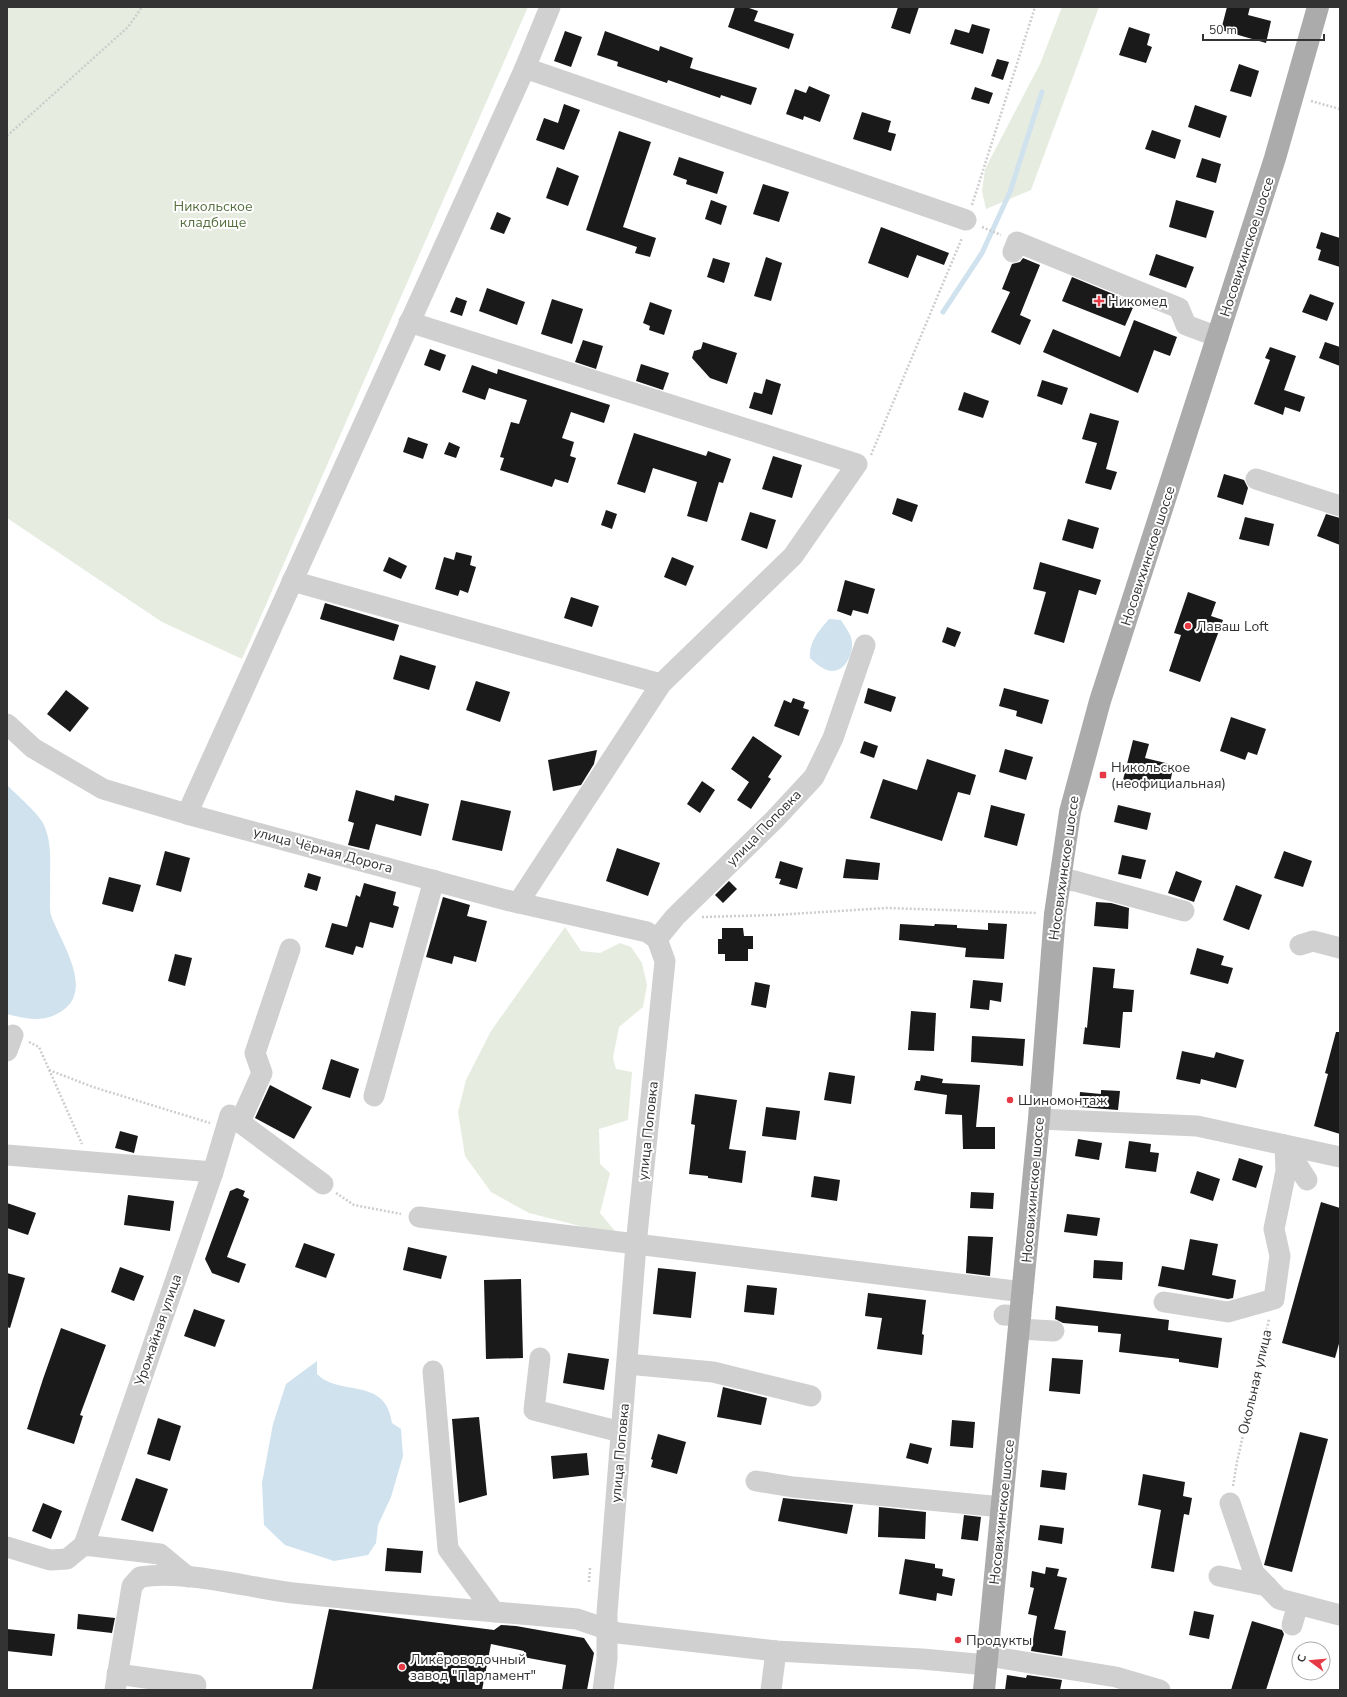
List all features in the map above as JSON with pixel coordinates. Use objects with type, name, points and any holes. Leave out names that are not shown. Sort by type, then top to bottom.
[{"type":"main road","name":"Носовихинское шоссе","points":[[984,1690],[1002,1507],[1015,1320],[1023,1292],[1039,1119],[1055,914],[1070,812],[1100,701],[1218,338],[1293,96],[1318,7]]},
{"type":"street","points":[[187,814],[525,68],[550,7]]},
{"type":"street","points":[[525,68],[973,223]]},
{"type":"street","points":[[1015,247],[1178,308],[1186,325],[1218,338]]},
{"type":"street","points":[[409,322],[858,464],[793,556],[661,684],[518,902]]},
{"type":"street","points":[[1256,478],[1340,506]]},
{"type":"street","points":[[292,581],[661,684]]},
{"type":"street","name":"улица Поповка","points":[[603,1690],[607,1659],[607,1613],[636,1245],[665,962],[656,939],[675,917],[775,819],[814,776],[833,738],[865,645]]},
{"type":"street","name":"улица Чёрная Дорога","points":[[7,724],[33,748],[103,788],[187,814],[434,880],[518,902],[646,932],[656,939]]},
{"type":"street","points":[[1060,879],[1075,881],[1184,911]]},
{"type":"street","points":[[374,1096],[420,918],[434,880]]},
{"type":"street","points":[[1300,945],[1313,941],[1340,948]]},
{"type":"street","name":"Урожайная улица","points":[[84,1545],[213,1172],[232,1122],[262,1073],[255,1053],[290,950]]},
{"type":"street","points":[[1039,1119],[1197,1126],[1340,1157]]},
{"type":"street","points":[[232,1122],[323,1184]]},
{"type":"street","points":[[1285,1145],[1307,1180]]},
{"type":"street","points":[[1164,1302],[1228,1312],[1274,1299],[1280,1256],[1274,1229],[1286,1171],[1285,1145]]},
{"type":"street","points":[[7,1155],[213,1172]]},
{"type":"street","points":[[419,1217],[1023,1292]]},
{"type":"street","points":[[1015,1320],[1054,1331]]},
{"type":"street","points":[[540,1358],[534,1410],[621,1432]]},
{"type":"street","points":[[627,1364],[713,1372],[811,1396]]},
{"type":"street","points":[[434,1371],[448,1549],[494,1612]]},
{"type":"street","points":[[756,1480],[793,1487],[1002,1507]]},
{"type":"street","points":[[1230,1503],[1254,1573],[1279,1599],[1340,1615]]},
{"type":"street","points":[[7,1547],[50,1560],[67,1559],[84,1545],[160,1554],[188,1577]]},
{"type":"street","points":[[196,1685],[116,1682],[132,1586],[140,1577],[156,1574],[188,1577],[291,1592],[578,1620],[618,1633],[776,1651],[922,1659],[987,1660],[1116,1677],[1160,1690]]},
{"type":"street","points":[[1219,1576],[1267,1586]]},
{"type":"street","points":[[1292,1625],[1298,1604]]},
{"type":"street","points":[[771,1690],[776,1651]]},
{"type":"path","points":[[7,136],[128,27],[142,7]]},
{"type":"path","points":[[858,464],[872,454],[961,241],[973,223],[1035,7]]},
{"type":"path","points":[[1293,96],[1340,109]]},
{"type":"path","points":[[973,223],[1015,247]]},
{"type":"path","points":[[675,917],[774,915],[887,908],[1055,914]]},
{"type":"path","points":[[10,1043],[39,1047],[90,1162]]},
{"type":"path","points":[[49,1070],[93,1087],[232,1122]]},
{"type":"path","points":[[323,1184],[354,1205],[419,1217]]},
{"type":"path","name":"Окольная улица","points":[[1230,1503],[1236,1462],[1274,1299]]},
{"type":"path","points":[[589,1582],[590,1568]]},
{"type":"green space","name":"Никольское кладбище","points":[[7,7],[528,7],[242,659],[162,622],[7,518]]},
{"type":"green space","points":[[1062,7],[1099,7],[1031,190],[986,209],[982,191],[985,169],[1040,64]]},
{"type":"green space","points":[[565,927],[581,951],[600,953],[620,943],[631,947],[642,963],[647,985],[643,1007],[619,1027],[613,1058],[616,1069],[632,1072],[628,1120],[599,1129],[600,1164],[610,1173],[600,1213],[619,1236],[529,1213],[491,1192],[465,1156],[458,1112],[466,1080],[491,1031]]},
{"type":"water","points":[[829,619],[841,620],[852,640],[851,652],[847,662],[836,671],[822,668],[810,658],[813,641],[818,632]]},
{"type":"water","points":[[7,785],[38,816],[47,832],[50,853],[51,914],[73,966],[76,979],[75,991],[71,1002],[62,1011],[42,1019],[7,1014]]},
{"type":"water","points":[[317,1361],[317,1374],[326,1381],[371,1393],[381,1399],[388,1408],[392,1423],[401,1429],[403,1456],[391,1497],[378,1525],[376,1543],[368,1555],[334,1561],[285,1545],[264,1525],[262,1483],[273,1424],[286,1384]]},
{"type":"building","points":[[735,7],[746,7],[758,11],[754,21],[794,34],[789,49],[728,27]]},
{"type":"building","points":[[898,7],[919,7],[910,34],[891,28]]},
{"type":"building","points":[[1227,7],[1250,7],[1248,15],[1271,21],[1266,43],[1221,30]]},
{"type":"building","points":[[972,24],[990,29],[983,54],[950,44],[955,29],[969,33]]},
{"type":"building","points":[[1129,27],[1150,34],[1147,45],[1152,47],[1146,63],[1119,55]]},
{"type":"building","points":[[565,31],[582,37],[571,67],[554,61]]},
{"type":"building","points":[[605,31],[659,51],[660,46],[693,58],[690,68],[757,88],[751,105],[721,95],[720,98],[668,80],[667,83],[617,66],[618,62],[597,55]]},
{"type":"building","points":[[997,59],[1009,62],[1003,80],[991,76]]},
{"type":"building","points":[[1239,64],[1259,71],[1251,97],[1230,91]]},
{"type":"building","points":[[809,86],[830,95],[820,122],[804,116],[803,120],[786,114],[795,89],[806,93]]},
{"type":"building","points":[[975,87],[993,93],[989,104],[971,99]]},
{"type":"building","points":[[564,104],[580,110],[564,150],[536,140],[544,118],[558,123]]},
{"type":"building","points":[[1195,105],[1227,116],[1220,138],[1188,127]]},
{"type":"building","points":[[862,112],[891,121],[888,132],[896,134],[891,151],[853,139]]},
{"type":"building","points":[[1152,130],[1181,140],[1175,159],[1145,149]]},
{"type":"building","points":[[619,131],[651,142],[623,227],[656,238],[650,257],[635,253],[637,247],[586,230]]},
{"type":"building","points":[[679,157],[724,172],[717,194],[686,184],[687,180],[673,175]]},
{"type":"building","points":[[1202,158],[1221,164],[1216,183],[1196,177]]},
{"type":"building","points":[[557,167],[579,176],[568,206],[546,198]]},
{"type":"building","points":[[763,184],[789,192],[779,222],[753,214]]},
{"type":"building","points":[[711,200],[727,206],[721,225],[705,219]]},
{"type":"building","points":[[1176,200],[1214,211],[1206,238],[1169,227]]},
{"type":"building","points":[[497,212],[511,218],[504,234],[490,229]]},
{"type":"building","points":[[881,227],[949,253],[944,265],[917,255],[908,278],[868,263]]},
{"type":"building","points":[[1321,232],[1340,238],[1340,267],[1318,260],[1321,250],[1316,248]]},
{"type":"building","points":[[1156,254],[1194,267],[1186,288],[1149,275]]},
{"type":"building","points":[[766,257],[782,263],[771,301],[754,296]]},
{"type":"building","points":[[713,258],[730,263],[724,283],[707,277]]},
{"type":"building","points":[[1023,258],[1040,265],[1020,315],[1031,320],[1020,345],[991,332],[1010,292],[1002,289],[1012,264],[1020,262]]},
{"type":"building","name":"Никомед","points":[[1072,277],[1135,303],[1125,326],[1062,301]]},
{"type":"building","points":[[487,288],[525,302],[517,325],[479,311]]},
{"type":"building","points":[[1310,294],[1334,303],[1327,321],[1302,312]]},
{"type":"building","points":[[456,297],[467,301],[462,316],[450,312]]},
{"type":"building","points":[[552,299],[583,309],[572,344],[541,334]]},
{"type":"building","points":[[650,302],[672,310],[664,335],[649,330],[650,326],[643,323]]},
{"type":"building","points":[[1134,320],[1177,337],[1170,356],[1154,350],[1138,393],[1043,352],[1053,329],[1120,357]]},
{"type":"building","points":[[583,340],[603,346],[596,369],[575,362]]},
{"type":"building","points":[[703,342],[737,353],[727,384],[710,378],[692,358],[694,351],[701,349]]},
{"type":"building","points":[[1325,342],[1340,347],[1340,366],[1319,358]]},
{"type":"building","points":[[1270,347],[1296,356],[1284,390],[1305,397],[1300,412],[1285,407],[1283,415],[1254,404],[1270,360],[1265,358]]},
{"type":"building","points":[[430,349],[446,355],[440,371],[424,365]]},
{"type":"building","points":[[641,364],[669,373],[663,390],[636,381]]},
{"type":"building","points":[[472,365],[497,374],[498,369],[610,405],[604,423],[571,412],[562,438],[574,442],[570,456],[576,458],[568,483],[555,479],[552,487],[500,470],[504,458],[500,457],[511,422],[519,424],[527,400],[489,388],[485,400],[462,392]]},
{"type":"building","points":[[766,379],[781,384],[772,415],[749,408],[754,392],[762,394]]},
{"type":"building","points":[[1042,380],[1068,388],[1062,405],[1037,396]]},
{"type":"building","points":[[964,392],[989,401],[983,418],[958,410]]},
{"type":"building","points":[[1090,413],[1119,421],[1106,469],[1117,472],[1111,490],[1085,483],[1097,443],[1082,439]]},
{"type":"building","points":[[634,433],[706,456],[708,451],[731,459],[723,483],[719,482],[707,522],[687,516],[697,482],[653,468],[645,493],[617,484]]},
{"type":"building","points":[[408,437],[428,444],[423,459],[403,452]]},
{"type":"building","points":[[449,442],[460,447],[456,458],[444,454]]},
{"type":"building","points":[[773,456],[802,465],[792,498],[762,489]]},
{"type":"building","points":[[1224,474],[1244,480],[1248,488],[1243,505],[1217,497]]},
{"type":"building","points":[[897,498],[918,505],[912,522],[892,514]]},
{"type":"building","points":[[606,510],[617,514],[612,529],[601,525]]},
{"type":"building","points":[[750,512],[776,520],[767,549],[741,540]]},
{"type":"building","points":[[1326,514],[1340,518],[1340,545],[1317,536]]},
{"type":"building","points":[[1245,517],[1274,524],[1269,546],[1239,539]]},
{"type":"building","points":[[1068,519],[1099,528],[1093,549],[1062,540]]},
{"type":"building","points":[[456,552],[472,556],[470,565],[476,567],[468,593],[460,590],[458,596],[435,589],[444,557],[454,560]]},
{"type":"building","points":[[389,557],[407,566],[401,579],[383,571]]},
{"type":"building","points":[[672,557],[694,566],[686,586],[664,577]]},
{"type":"building","points":[[1040,562],[1101,580],[1096,595],[1079,590],[1064,643],[1034,634],[1046,592],[1033,589]]},
{"type":"building","points":[[845,580],[875,589],[868,614],[853,610],[851,616],[837,611]]},
{"type":"building","points":[[1188,592],[1216,602],[1211,616],[1223,620],[1200,682],[1169,671],[1181,635],[1174,633]]},
{"type":"building","points":[[571,597],[599,606],[592,627],[564,618]]},
{"type":"building","points":[[325,603],[399,625],[394,641],[320,619]]},
{"type":"building","points":[[947,627],[961,632],[955,647],[942,642]]},
{"type":"building","points":[[400,655],[436,666],[429,690],[393,679]]},
{"type":"building","points":[[476,681],[510,692],[500,722],[466,710]]},
{"type":"building","points":[[868,688],[896,697],[891,712],[864,703]]},
{"type":"building","points":[[1004,688],[1049,700],[1042,724],[1016,716],[1017,711],[999,706]]},
{"type":"building","points":[[66,690],[89,708],[70,732],[47,714]]},
{"type":"building","points":[[793,698],[805,702],[803,708],[809,710],[799,736],[774,726],[784,700],[791,703]]},
{"type":"building","points":[[1231,717],[1266,729],[1257,755],[1248,752],[1245,760],[1220,751]]},
{"type":"building","points":[[753,736],[782,756],[768,777],[771,779],[751,809],[737,800],[749,782],[731,769]]},
{"type":"building","points":[[1133,740],[1149,744],[1145,758],[1174,765],[1168,791],[1123,780]]},
{"type":"building","points":[[864,741],[878,746],[874,758],[860,753]]},
{"type":"building","points":[[1005,749],[1033,757],[1026,780],[999,772]]},
{"type":"building","points":[[597,750],[594,764],[581,785],[553,791],[548,760]]},
{"type":"building","points":[[927,759],[976,775],[970,795],[958,792],[942,841],[870,818],[883,779],[917,790]]},
{"type":"building","points":[[702,781],[715,790],[700,813],[687,804]]},
{"type":"building","points":[[356,790],[394,801],[395,795],[429,804],[421,836],[376,824],[369,850],[348,845],[354,823],[348,821]]},
{"type":"building","points":[[461,800],[511,811],[502,851],[452,840]]},
{"type":"building","points":[[991,805],[1025,814],[1017,846],[984,837]]},
{"type":"building","points":[[1118,805],[1151,813],[1147,830],[1114,822]]},
{"type":"building","points":[[617,848],[660,863],[648,896],[606,881]]},
{"type":"building","points":[[165,851],[190,858],[181,892],[156,885]]},
{"type":"building","points":[[1284,851],[1312,861],[1303,887],[1274,878]]},
{"type":"building","points":[[1122,855],[1146,860],[1141,879],[1118,874]]},
{"type":"building","points":[[846,859],[880,863],[878,880],[843,878]]},
{"type":"building","points":[[780,861],[803,868],[797,889],[779,884],[781,879],[775,878]]},
{"type":"building","points":[[1176,871],[1202,881],[1194,902],[1168,893]]},
{"type":"building","points":[[308,873],[321,877],[317,891],[304,887]]},
{"type":"building","points":[[109,877],[141,885],[133,912],[102,904]]},
{"type":"building","points":[[729,881],[737,889],[723,903],[715,895]]},
{"type":"building","points":[[364,883],[396,892],[393,905],[399,907],[393,928],[370,922],[363,948],[356,946],[353,955],[325,947],[332,923],[347,927],[356,895],[360,897]]},
{"type":"building","points":[[1236,885],[1262,895],[1249,930],[1223,920]]},
{"type":"building","points":[[443,897],[470,905],[467,916],[487,921],[476,962],[454,956],[452,964],[426,957]]},
{"type":"building","points":[[1096,902],[1111,903],[1129,908],[1128,929],[1094,926]]},
{"type":"building","points":[[988,923],[1007,924],[1004,959],[965,957],[966,948],[899,940],[900,924],[934,926],[935,924],[957,925],[957,928],[988,930]]},
{"type":"building","points":[[722,928],[743,928],[744,936],[753,936],[753,949],[748,949],[748,961],[725,961],[725,954],[718,954],[718,939],[722,939]]},
{"type":"building","points":[[1197,948],[1224,956],[1221,965],[1233,968],[1228,984],[1190,974]]},
{"type":"building","points":[[175,954],[192,958],[185,986],[168,981]]},
{"type":"building","points":[[1093,967],[1115,969],[1113,988],[1134,990],[1132,1012],[1123,1012],[1120,1048],[1083,1044],[1085,1027],[1087,1028]]},
{"type":"building","points":[[973,980],[1003,983],[1001,1002],[990,1000],[989,1010],[970,1008]]},
{"type":"building","points":[[755,982],[770,985],[766,1008],[751,1005]]},
{"type":"building","points":[[911,1011],[936,1013],[934,1051],[908,1050]]},
{"type":"building","points":[[1336,1032],[1340,1032],[1340,1134],[1314,1126],[1328,1074],[1325,1073]]},
{"type":"building","points":[[972,1036],[1025,1039],[1023,1066],[971,1062]]},
{"type":"building","points":[[1182,1051],[1214,1058],[1216,1052],[1244,1060],[1236,1088],[1201,1079],[1200,1084],[1176,1079]]},
{"type":"building","points":[[331,1059],[359,1069],[350,1098],[322,1089]]},
{"type":"building","points":[[829,1072],[855,1076],[851,1104],[824,1100]]},
{"type":"building","points":[[921,1075],[943,1079],[942,1083],[980,1085],[976,1127],[995,1127],[995,1149],[963,1149],[962,1115],[945,1114],[947,1095],[914,1090],[916,1081],[920,1081]]},
{"type":"building","points":[[270,1085],[312,1107],[294,1139],[255,1118]]},
{"type":"building","points":[[1101,1090],[1120,1091],[1118,1110],[1079,1107],[1080,1092],[1101,1094]]},
{"type":"building","points":[[695,1094],[737,1100],[729,1149],[746,1151],[742,1183],[708,1178],[708,1176],[689,1174],[695,1125],[691,1124]]},
{"type":"building","points":[[766,1107],[800,1111],[796,1140],[762,1136]]},
{"type":"building","points":[[120,1131],[138,1136],[134,1153],[115,1148]]},
{"type":"building","points":[[1078,1139],[1102,1143],[1099,1160],[1075,1156]]},
{"type":"building","points":[[1129,1141],[1151,1144],[1150,1152],[1159,1153],[1156,1172],[1125,1168]]},
{"type":"building","points":[[1239,1158],[1263,1166],[1256,1188],[1232,1180]]},
{"type":"building","points":[[1197,1171],[1220,1179],[1213,1201],[1190,1193]]},
{"type":"building","points":[[814,1176],[840,1180],[837,1201],[811,1197]]},
{"type":"building","points":[[237,1188],[245,1191],[243,1196],[249,1199],[227,1257],[246,1264],[239,1283],[212,1273],[205,1259],[230,1191]]},
{"type":"building","points":[[971,1192],[994,1193],[993,1209],[970,1208]]},
{"type":"building","points":[[128,1195],[174,1201],[170,1231],[124,1225]]},
{"type":"building","points":[[1321,1202],[1340,1208],[1340,1340],[1335,1358],[1282,1343]]},
{"type":"building","points":[[7,1203],[36,1213],[28,1235],[7,1228]]},
{"type":"building","points":[[1067,1214],[1100,1218],[1097,1236],[1064,1232]]},
{"type":"building","points":[[968,1236],[993,1237],[990,1276],[966,1273]]},
{"type":"building","points":[[1190,1239],[1218,1244],[1212,1275],[1236,1280],[1233,1298],[1228,1299],[1158,1286],[1162,1266],[1184,1270]]},
{"type":"building","points":[[304,1243],[335,1254],[326,1278],[295,1267]]},
{"type":"building","points":[[408,1247],[447,1256],[441,1279],[403,1270]]},
{"type":"building","points":[[1094,1260],[1123,1262],[1122,1280],[1093,1278]]},
{"type":"building","points":[[120,1267],[144,1276],[134,1301],[111,1292]]},
{"type":"building","points":[[658,1268],[696,1272],[691,1318],[653,1314]]},
{"type":"building","points":[[7,1273],[25,1278],[10,1328],[7,1327]]},
{"type":"building","points":[[521,1279],[523,1358],[486,1359],[484,1280]]},
{"type":"building","points":[[747,1285],[777,1288],[774,1315],[744,1312]]},
{"type":"building","points":[[868,1293],[926,1300],[922,1334],[924,1335],[922,1355],[877,1349],[882,1318],[865,1316]]},
{"type":"building","points":[[1056,1306],[1169,1320],[1168,1330],[1222,1338],[1218,1368],[1179,1362],[1179,1359],[1119,1352],[1121,1334],[1098,1332],[1098,1326],[1063,1323],[1055,1319]]},
{"type":"building","points":[[194,1309],[225,1320],[215,1347],[184,1336]]},
{"type":"building","points":[[61,1328],[106,1345],[80,1415],[83,1416],[74,1444],[27,1429]]},
{"type":"building","points":[[568,1353],[609,1359],[604,1390],[563,1383]]},
{"type":"building","points":[[1052,1358],[1083,1360],[1080,1394],[1049,1391]]},
{"type":"building","points":[[723,1387],[767,1398],[761,1425],[717,1417]]},
{"type":"building","points":[[479,1417],[487,1495],[459,1503],[452,1419]]},
{"type":"building","points":[[158,1418],[181,1426],[170,1461],[147,1454]]},
{"type":"building","points":[[952,1420],[975,1422],[973,1448],[950,1446]]},
{"type":"building","points":[[1300,1432],[1328,1439],[1292,1572],[1264,1565]]},
{"type":"building","points":[[658,1434],[686,1442],[677,1474],[651,1467],[653,1460],[651,1459]]},
{"type":"building","points":[[910,1443],[932,1448],[928,1464],[906,1458]]},
{"type":"building","points":[[587,1453],[589,1475],[553,1479],[551,1456]]},
{"type":"building","points":[[1042,1470],[1067,1473],[1065,1490],[1040,1487]]},
{"type":"building","points":[[1143,1474],[1185,1482],[1183,1496],[1192,1498],[1189,1515],[1184,1514],[1174,1572],[1151,1568],[1161,1510],[1138,1505]]},
{"type":"building","points":[[136,1478],[168,1489],[153,1532],[121,1520]]},
{"type":"building","points":[[783,1498],[853,1505],[847,1534],[778,1521]]},
{"type":"building","points":[[43,1503],[62,1511],[51,1539],[32,1531]]},
{"type":"building","points":[[879,1507],[926,1512],[925,1539],[878,1537]]},
{"type":"building","points":[[964,1515],[981,1517],[978,1541],[961,1539]]},
{"type":"building","points":[[1040,1525],[1064,1528],[1062,1544],[1038,1540]]},
{"type":"building","points":[[387,1548],[423,1551],[421,1573],[385,1571]]},
{"type":"building","points":[[905,1559],[935,1564],[935,1568],[943,1569],[942,1576],[955,1579],[952,1596],[937,1593],[936,1601],[899,1594]]},
{"type":"building","points":[[1046,1567],[1059,1569],[1057,1576],[1067,1578],[1054,1629],[1066,1631],[1062,1656],[1031,1651],[1037,1616],[1028,1614],[1034,1588],[1030,1587],[1032,1571],[1045,1574]]},
{"type":"building","name":"Ликёроводочный завод \"Парламент\"","points":[[329,1609],[494,1630],[501,1625],[516,1626],[584,1638],[594,1653],[587,1690],[562,1690],[566,1665],[523,1657],[524,1651],[491,1644],[482,1690],[312,1690]]},
{"type":"building","points":[[1194,1611],[1214,1615],[1209,1639],[1189,1635]]},
{"type":"building","points":[[78,1614],[115,1618],[112,1633],[77,1629]]},
{"type":"building","points":[[1252,1621],[1282,1630],[1284,1634],[1266,1690],[1231,1690]]},
{"type":"building","points":[[7,1629],[55,1634],[52,1656],[7,1651]]},
{"type":"building","points":[[1007,1675],[1026,1678],[1027,1675],[1062,1680],[1060,1690],[1005,1690]]},
{"type":"waterway","points":[[943,312],[982,253],[1010,192],[1042,92]]},
{"type":"place","name":"Никомед","points":[[1099,301]]},
{"type":"place","name":"Лаваш Loft","points":[[1188,626]]},
{"type":"place","name":"Никольское (неофициальная)","points":[[1103,775]]},
{"type":"place","name":"Шиномонтаж","points":[[1010,1100]]},
{"type":"place","name":"Продукты","points":[[958,1640]]},
{"type":"place","name":"Ликёроводочный завод \"Парламент\"","points":[[402,1667]]}]
